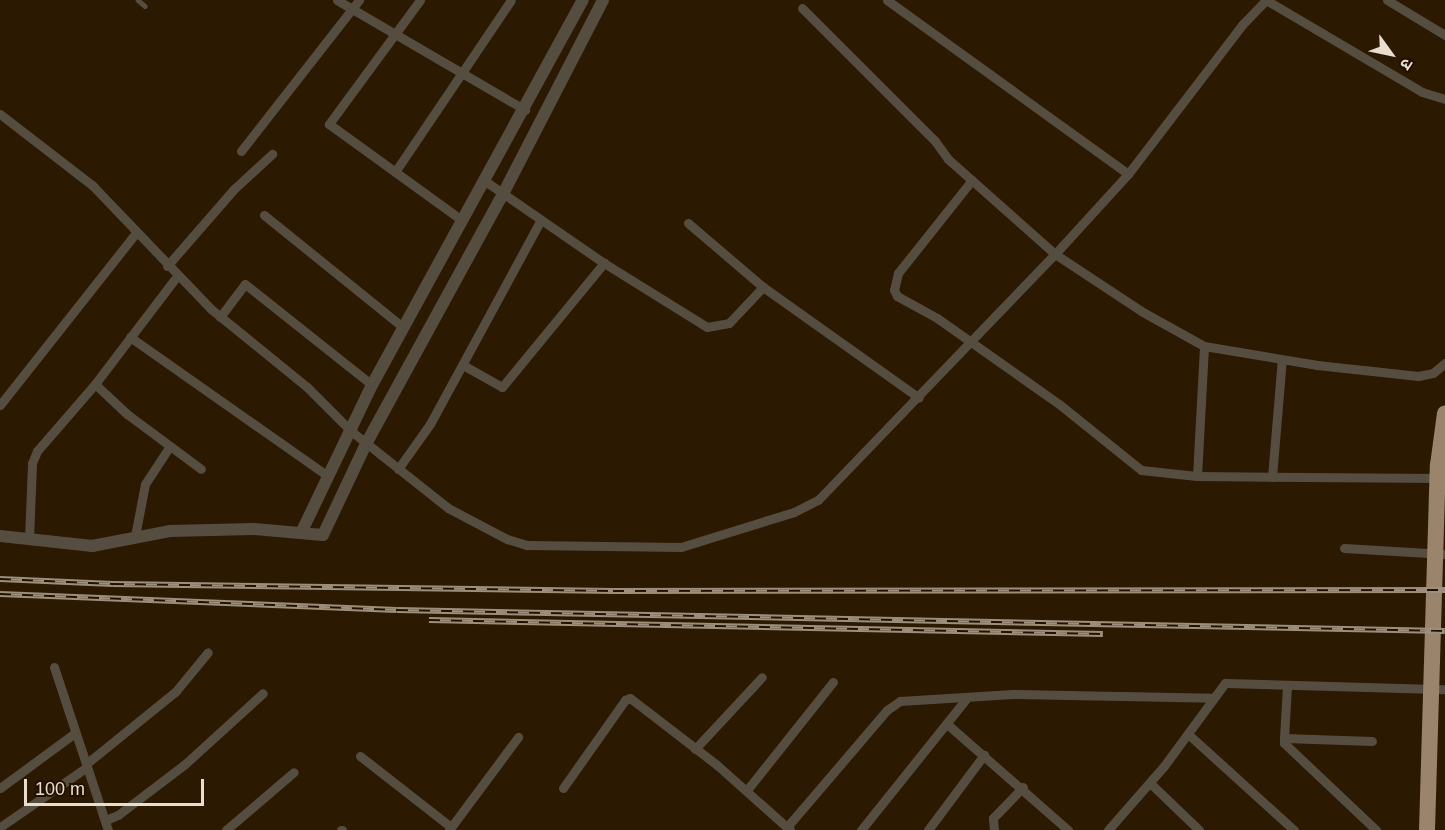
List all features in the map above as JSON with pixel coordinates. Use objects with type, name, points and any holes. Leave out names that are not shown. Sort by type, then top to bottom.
[{"type":"highway","points":[[1427,830],[1438,465],[1445,413]]},
{"type":"street","points":[[337,0],[525,110]]},
{"type":"street","points":[[241,151],[282,93],[358,0]]},
{"type":"street","points":[[420,0],[396,36],[329,124],[463,221]]},
{"type":"street","points":[[395,172],[511,0]]},
{"type":"street","points":[[302,531],[372,385],[525,110],[583,0]]},
{"type":"street","points":[[0,536],[92,546],[135,536],[194,530],[302,531],[323,535],[366,444],[504,192],[603,0]]},
{"type":"street","points":[[887,0],[1128,174]]},
{"type":"street","points":[[0,114],[93,186],[167,266],[220,316],[307,387],[366,444],[448,508],[507,539],[527,545],[681,547],[794,512],[818,500],[919,398],[1128,174],[1242,25],[1266,0],[1422,92],[1445,99]]},
{"type":"street","points":[[1387,0],[1445,35]]},
{"type":"street","points":[[802,8],[972,180],[1055,254],[1141,311],[1204,346],[1282,359],[1419,376],[1433,373],[1445,363]]},
{"type":"street","points":[[167,266],[234,189],[272,154]]},
{"type":"street","points":[[972,180],[898,273],[894,290],[902,301],[937,318],[1059,404],[1141,470],[1197,476],[1445,478]]},
{"type":"street","points":[[485,181],[604,263],[713,328],[729,323],[763,287]]},
{"type":"street","points":[[264,214],[403,327]]},
{"type":"street","points":[[398,469],[430,424],[540,221]]},
{"type":"street","points":[[688,223],[763,287],[919,398]]},
{"type":"street","points":[[0,405],[136,233]]},
{"type":"street","points":[[463,364],[502,387],[604,263]]},
{"type":"street","points":[[29,539],[32,463],[37,452],[95,384],[177,276]]},
{"type":"street","points":[[220,316],[245,284],[372,385]]},
{"type":"street","points":[[130,337],[328,476]]},
{"type":"street","points":[[1197,476],[1204,346]]},
{"type":"street","points":[[1272,477],[1282,359]]},
{"type":"street","points":[[95,384],[126,414],[201,469]]},
{"type":"street","points":[[135,536],[145,484],[170,446]]},
{"type":"street","points":[[1344,548],[1445,554]]},
{"type":"street","points":[[0,827],[87,765],[176,691],[208,652]]},
{"type":"street","points":[[54,667],[107,825],[185,764],[262,693]]},
{"type":"street","points":[[695,748],[762,676]]},
{"type":"street","points":[[747,790],[833,682]]},
{"type":"street","points":[[1110,829],[1150,783],[1225,683],[1445,689]]},
{"type":"street","points":[[1287,686],[1284,743],[1376,830]]},
{"type":"street","points":[[563,788],[625,700],[630,698],[747,790],[789,828],[893,705],[908,699],[966,699],[1013,694],[1213,698]]},
{"type":"street","points":[[861,830],[966,699]]},
{"type":"street","points":[[947,724],[1023,787],[1068,830]]},
{"type":"street","points":[[0,788],[75,733]]},
{"type":"street","points":[[1188,734],[1294,830]]},
{"type":"street","points":[[360,756],[450,829],[518,737]]},
{"type":"street","points":[[1284,738],[1372,741]]},
{"type":"street","points":[[928,830],[984,755]]},
{"type":"street","points":[[226,830],[294,772]]},
{"type":"street","points":[[1150,783],[1199,830]]},
{"type":"street","points":[[994,830],[993,818],[1023,787]]},
{"type":"lane","points":[[138,0],[145,6]]},
{"type":"railway","points":[[0,579],[113,584],[613,591],[1445,590]]},
{"type":"railway","points":[[0,594],[397,610],[1445,631]]},
{"type":"railway","points":[[429,620],[1103,634]]}]
